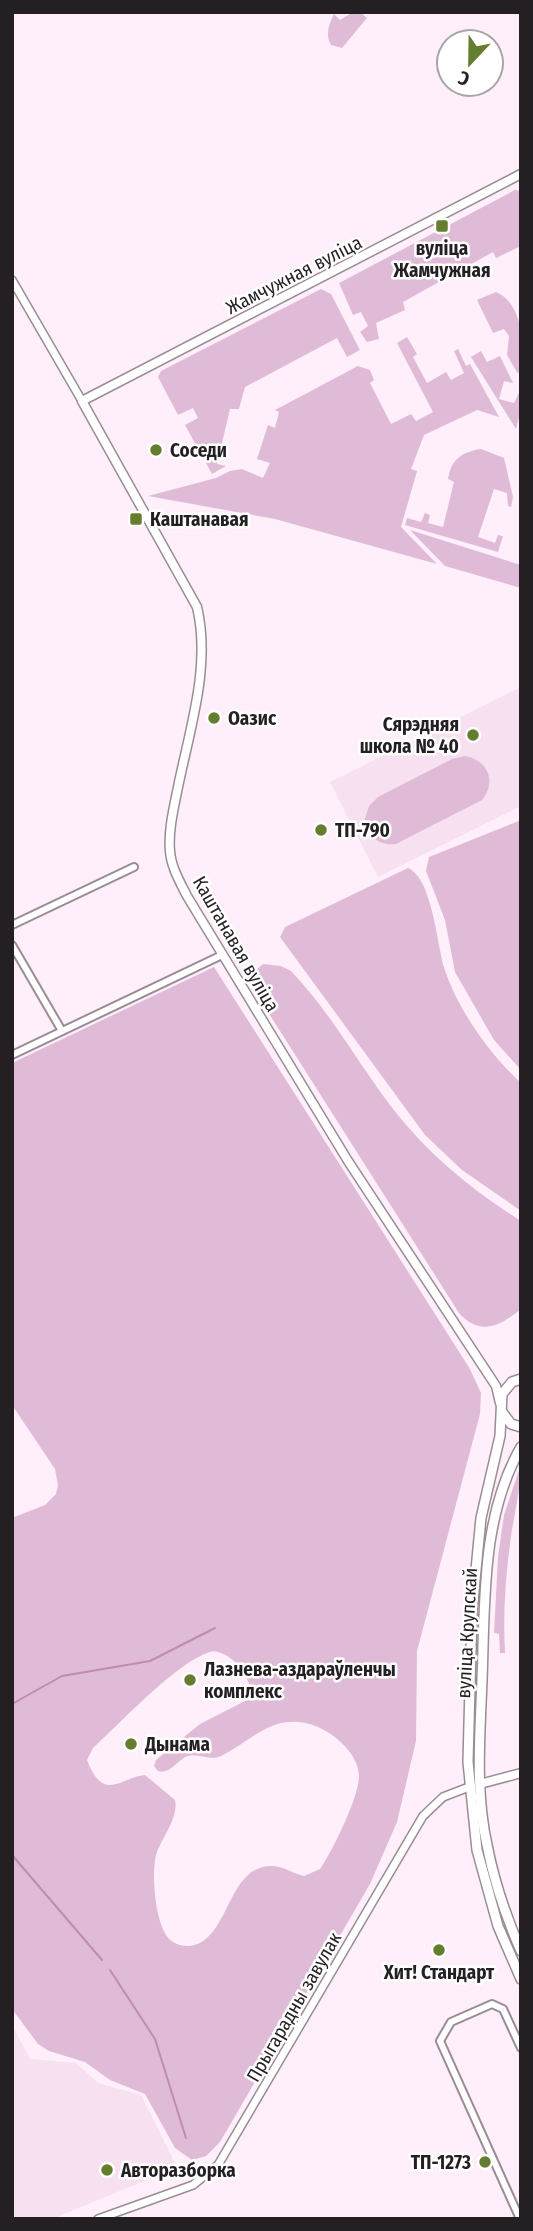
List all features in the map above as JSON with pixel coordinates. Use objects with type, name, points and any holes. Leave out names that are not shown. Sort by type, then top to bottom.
[{"type":"main road","name":"Жамчужная вуліца","points":[[82,401],[521,174]]},
{"type":"main road","name":"Каштанавая вуліца","points":[[82,401],[197,607],[204,655],[175,800],[169,848],[171,862],[187,897],[355,1172],[496,1386],[501,1406]]},
{"type":"main road","points":[[496,1386],[518,1379]]},
{"type":"main road","points":[[518,1379],[502,1394],[501,1406],[511,1424],[521,1427]]},
{"type":"main road","name":"вуліца Крупскай","points":[[501,1406],[500,1436],[481,1518],[475,1566],[469,1787],[477,1850],[498,1926],[521,1979]]},
{"type":"main road","name":"вуліца Крупскай","points":[[521,1447],[510,1465],[499,1497],[488,1554],[480,1784],[486,1844],[501,1900],[521,1951]]},
{"type":"main road","points":[[469,1787],[521,1773]]},
{"type":"street","points":[[12,280],[82,401]]},
{"type":"street","points":[[12,925],[134,867]]},
{"type":"street","points":[[12,945],[62,1031]]},
{"type":"street","points":[[12,1055],[222,955]]},
{"type":"street","name":"Прыгарадны завулак","points":[[98,2219],[193,2185],[208,2174],[225,2155],[431,1805],[469,1787]]},
{"type":"street","points":[[520,2219],[440,2040],[451,2022],[492,2004],[503,2009],[521,2048]]},
{"type":"shaded area","points":[[334,14],[340,20],[350,14],[362,14],[367,18],[342,48],[331,45],[328,37]]},
{"type":"shaded area","points":[[515,190],[521,191],[521,246],[496,258],[493,252],[403,302],[405,310],[376,323],[379,339],[367,342],[360,332],[368,326],[361,312],[353,315],[339,283]]},
{"type":"shaded area","points":[[321,289],[331,294],[360,350],[347,357],[337,338],[245,387],[239,409],[230,409],[217,464],[226,466],[212,474],[185,425],[198,418],[193,408],[178,415],[158,377],[161,371]]},
{"type":"shaded area","points":[[496,292],[505,297],[517,316],[522,340],[518,374],[507,355],[509,336],[504,329],[493,333],[477,300]]},
{"type":"shaded area","points":[[407,337],[417,354],[413,357],[427,383],[446,372],[451,380],[464,373],[454,351],[458,349],[466,366],[470,364],[499,417],[477,410],[424,435],[411,469],[417,471],[401,527],[437,564],[275,519],[148,496],[242,469],[263,478],[270,463],[257,459],[268,425],[275,428],[279,412],[275,410],[358,366],[370,370],[374,380],[370,383],[391,424],[411,414],[416,421],[433,412],[397,343]]},
{"type":"shaded area","points":[[481,351],[487,362],[500,356],[513,383],[504,381],[499,399],[514,403],[521,389],[521,410],[516,429],[471,357]]},
{"type":"shaded area","points":[[481,449],[504,458],[513,497],[511,507],[508,506],[507,493],[494,489],[478,537],[495,543],[498,535],[503,536],[498,552],[405,525],[407,518],[421,522],[425,513],[430,515],[428,523],[443,527],[454,482],[448,479],[452,466],[468,452]]},
{"type":"shaded area","points":[[410,530],[521,565],[521,588],[445,566]]},
{"type":"shaded area","name":"Сярэдняя школа № 40","points":[[521,687],[521,806],[378,877],[330,782]]},
{"type":"shaded area","points":[[465,756],[479,762],[488,773],[489,786],[482,800],[396,844],[374,839],[365,819],[369,806],[378,797],[452,759]]},
{"type":"shaded area","points":[[521,820],[521,1070],[494,1040],[455,972],[445,920],[426,871],[429,857]]},
{"type":"shaded area","points":[[408,868],[423,884],[444,967],[465,1014],[486,1045],[521,1083],[521,1211],[462,1170],[425,1135],[280,937],[285,927]]},
{"type":"shaded area","points":[[263,964],[281,966],[291,971],[332,1021],[393,1109],[421,1142],[468,1184],[521,1221],[521,1309],[513,1315],[497,1324],[482,1327],[474,1325],[459,1313],[254,990],[253,973]]},
{"type":"shaded area","points":[[214,967],[470,1369],[481,1393],[480,1414],[417,1651],[416,1741],[397,1822],[370,1884],[220,2142],[206,2156],[192,2160],[175,2148],[145,2094],[110,2080],[85,2062],[49,2051],[38,2044],[12,2009],[12,1518],[45,1505],[56,1494],[58,1485],[55,1469],[12,1405],[12,1063]],"holes":[[[213,1651],[221,1653],[240,1667],[253,1697],[200,1724],[156,1760],[154,1766],[158,1771],[169,1769],[190,1755],[216,1758],[267,1728],[299,1722],[319,1727],[346,1747],[357,1765],[358,1784],[344,1823],[320,1869],[304,1876],[274,1866],[260,1868],[249,1874],[240,1884],[212,1933],[200,1943],[185,1946],[173,1942],[162,1927],[154,1888],[156,1855],[172,1821],[175,1800],[145,1775],[106,1785],[93,1773],[87,1760],[93,1748],[167,1679],[199,1657]]]},
{"type":"shaded area","points":[[521,1464],[507,1571],[505,1653],[500,1653],[499,1634],[494,1633],[498,1557],[504,1515]]},
{"type":"shaded area","points":[[12,2025],[30,2059],[76,2063],[98,2083],[141,2095],[175,2163],[168,2171],[52,2219],[12,2219]]},
{"type":"waterway","points":[[12,1704],[62,1676],[150,1661],[215,1628]]},
{"type":"waterway","points":[[12,1855],[102,1960]]},
{"type":"waterway","points":[[110,1970],[155,2039],[186,2138]]},
{"type":"place","name":"вуліца Жамчужная","points":[[442,226]]},
{"type":"place","name":"Соседи","points":[[156,450]]},
{"type":"place","name":"Каштанавая","points":[[136,519]]},
{"type":"place","name":"Оазис","points":[[214,718]]},
{"type":"place","name":"Сярэдняя школа № 40","points":[[473,735]]},
{"type":"place","name":"ТП-790","points":[[321,830]]},
{"type":"place","name":"Лазнева-аздараўленчы комплекс","points":[[190,1680]]},
{"type":"place","name":"Дынама","points":[[131,1744]]},
{"type":"place","name":"Хит! Стандарт","points":[[439,1950]]},
{"type":"place","name":"ТП-1273","points":[[485,2162]]},
{"type":"place","name":"Авторазборка","points":[[107,2170]]}]
